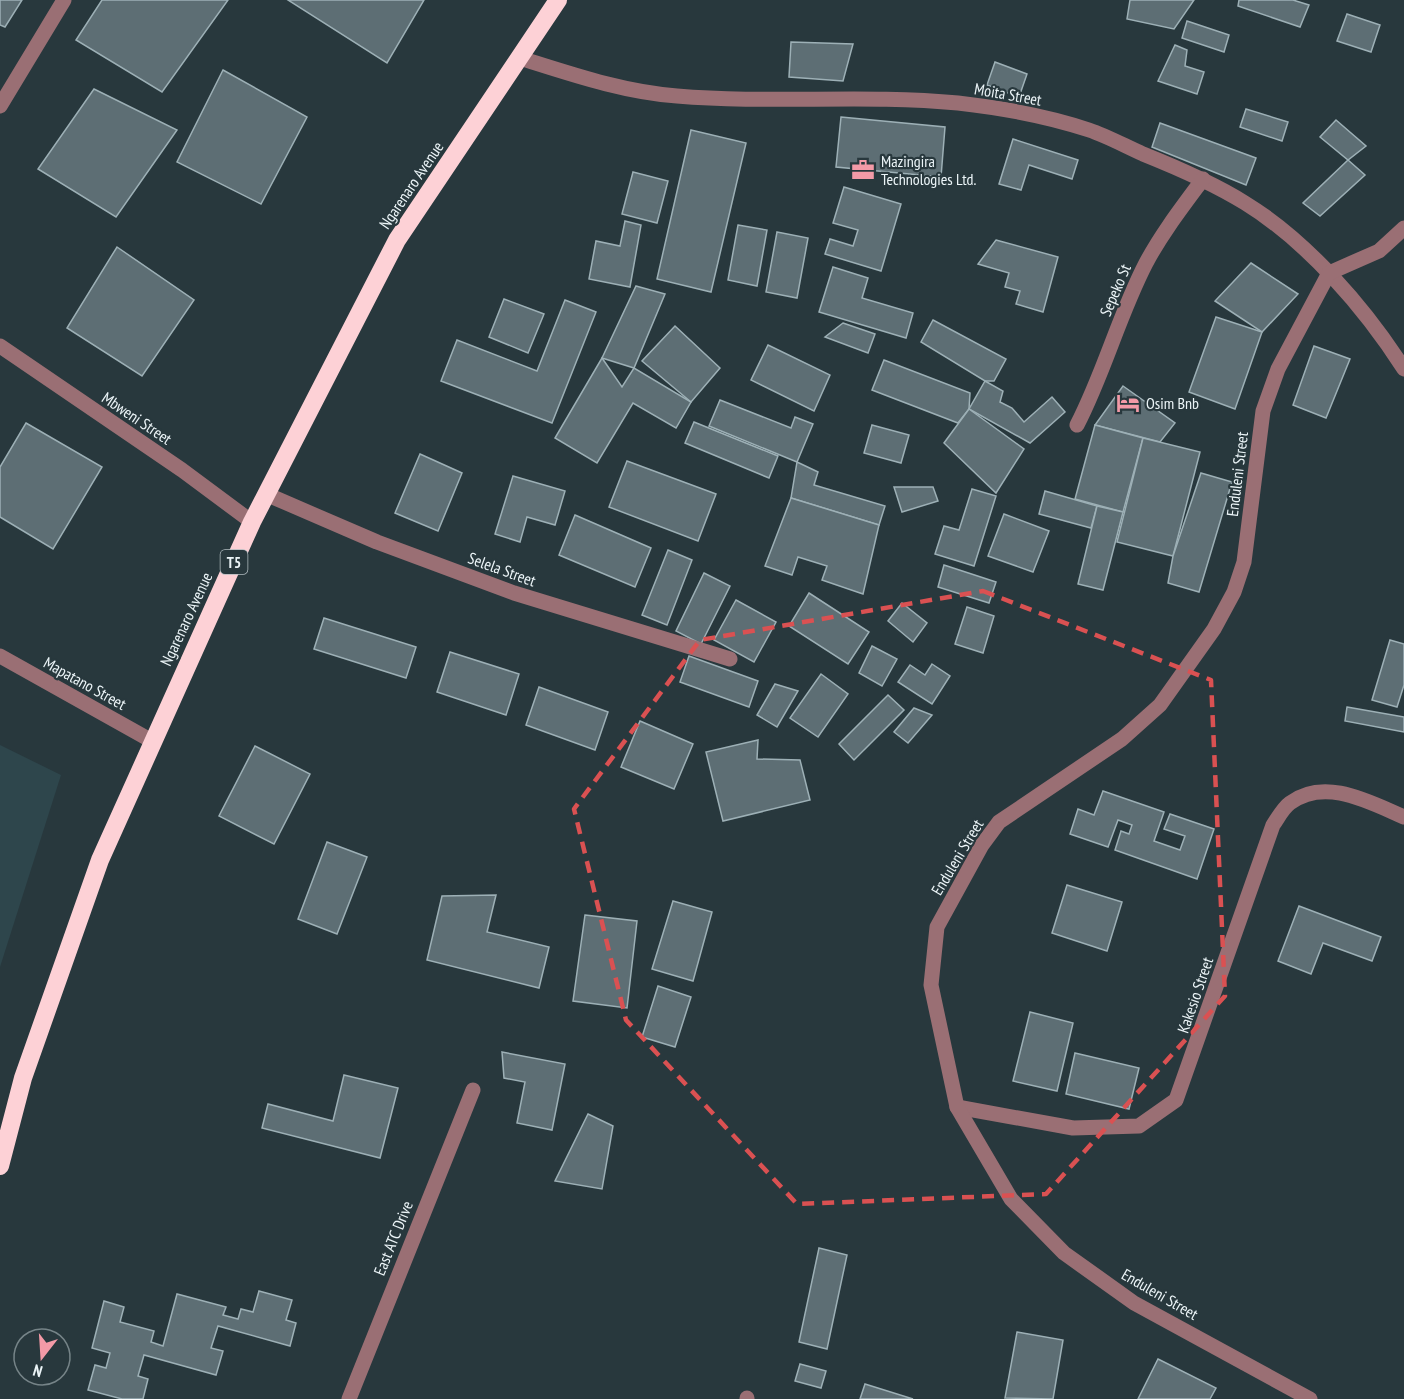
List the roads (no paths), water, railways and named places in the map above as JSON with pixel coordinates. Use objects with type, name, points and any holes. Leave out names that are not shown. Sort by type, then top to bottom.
[{"type":"highway","name":"Ngarenaro Avenue","points":[[0,1166],[23,1078],[100,860],[252,522],[268,495],[397,240],[558,0]]},
{"type":"street","points":[[0,106],[64,0]]},
{"type":"street","name":"Moita Street","points":[[520,58],[614,87],[677,96],[907,100],[1008,110],[1089,130],[1203,179],[1247,204],[1295,239],[1329,273],[1390,347],[1404,369]]},
{"type":"street","name":"Sepeko St","points":[[1077,425],[1093,393],[1146,264],[1176,214],[1203,179]]},
{"type":"street","points":[[1329,273],[1379,251],[1404,228]]},
{"type":"street","name":"Enduleni Street","points":[[1310,1399],[1134,1304],[1064,1253],[1011,1199],[957,1107],[931,985],[937,927],[982,845],[999,822],[1122,739],[1160,705],[1214,630],[1234,592],[1244,562],[1263,411],[1278,369],[1329,273]]},
{"type":"street","name":"Mbweni Street","points":[[0,346],[182,470],[252,522]]},
{"type":"street","name":"Selela Street","points":[[268,495],[377,542],[514,593],[730,659]]},
{"type":"street","name":"Mapatano Street","points":[[0,656],[152,741]]},
{"type":"street","name":"Kakesio Street","points":[[957,1107],[1073,1128],[1139,1126],[1176,1100],[1274,825],[1289,804],[1312,791],[1353,795],[1404,817]]},
{"type":"street","name":"East ATC Drive","points":[[349,1399],[473,1090]]},
{"type":"place","name":"Mazingira Technologies Ltd.","points":[[863,170]]},
{"type":"place","name":"Osim Bnb","points":[[1128,403]]}]
